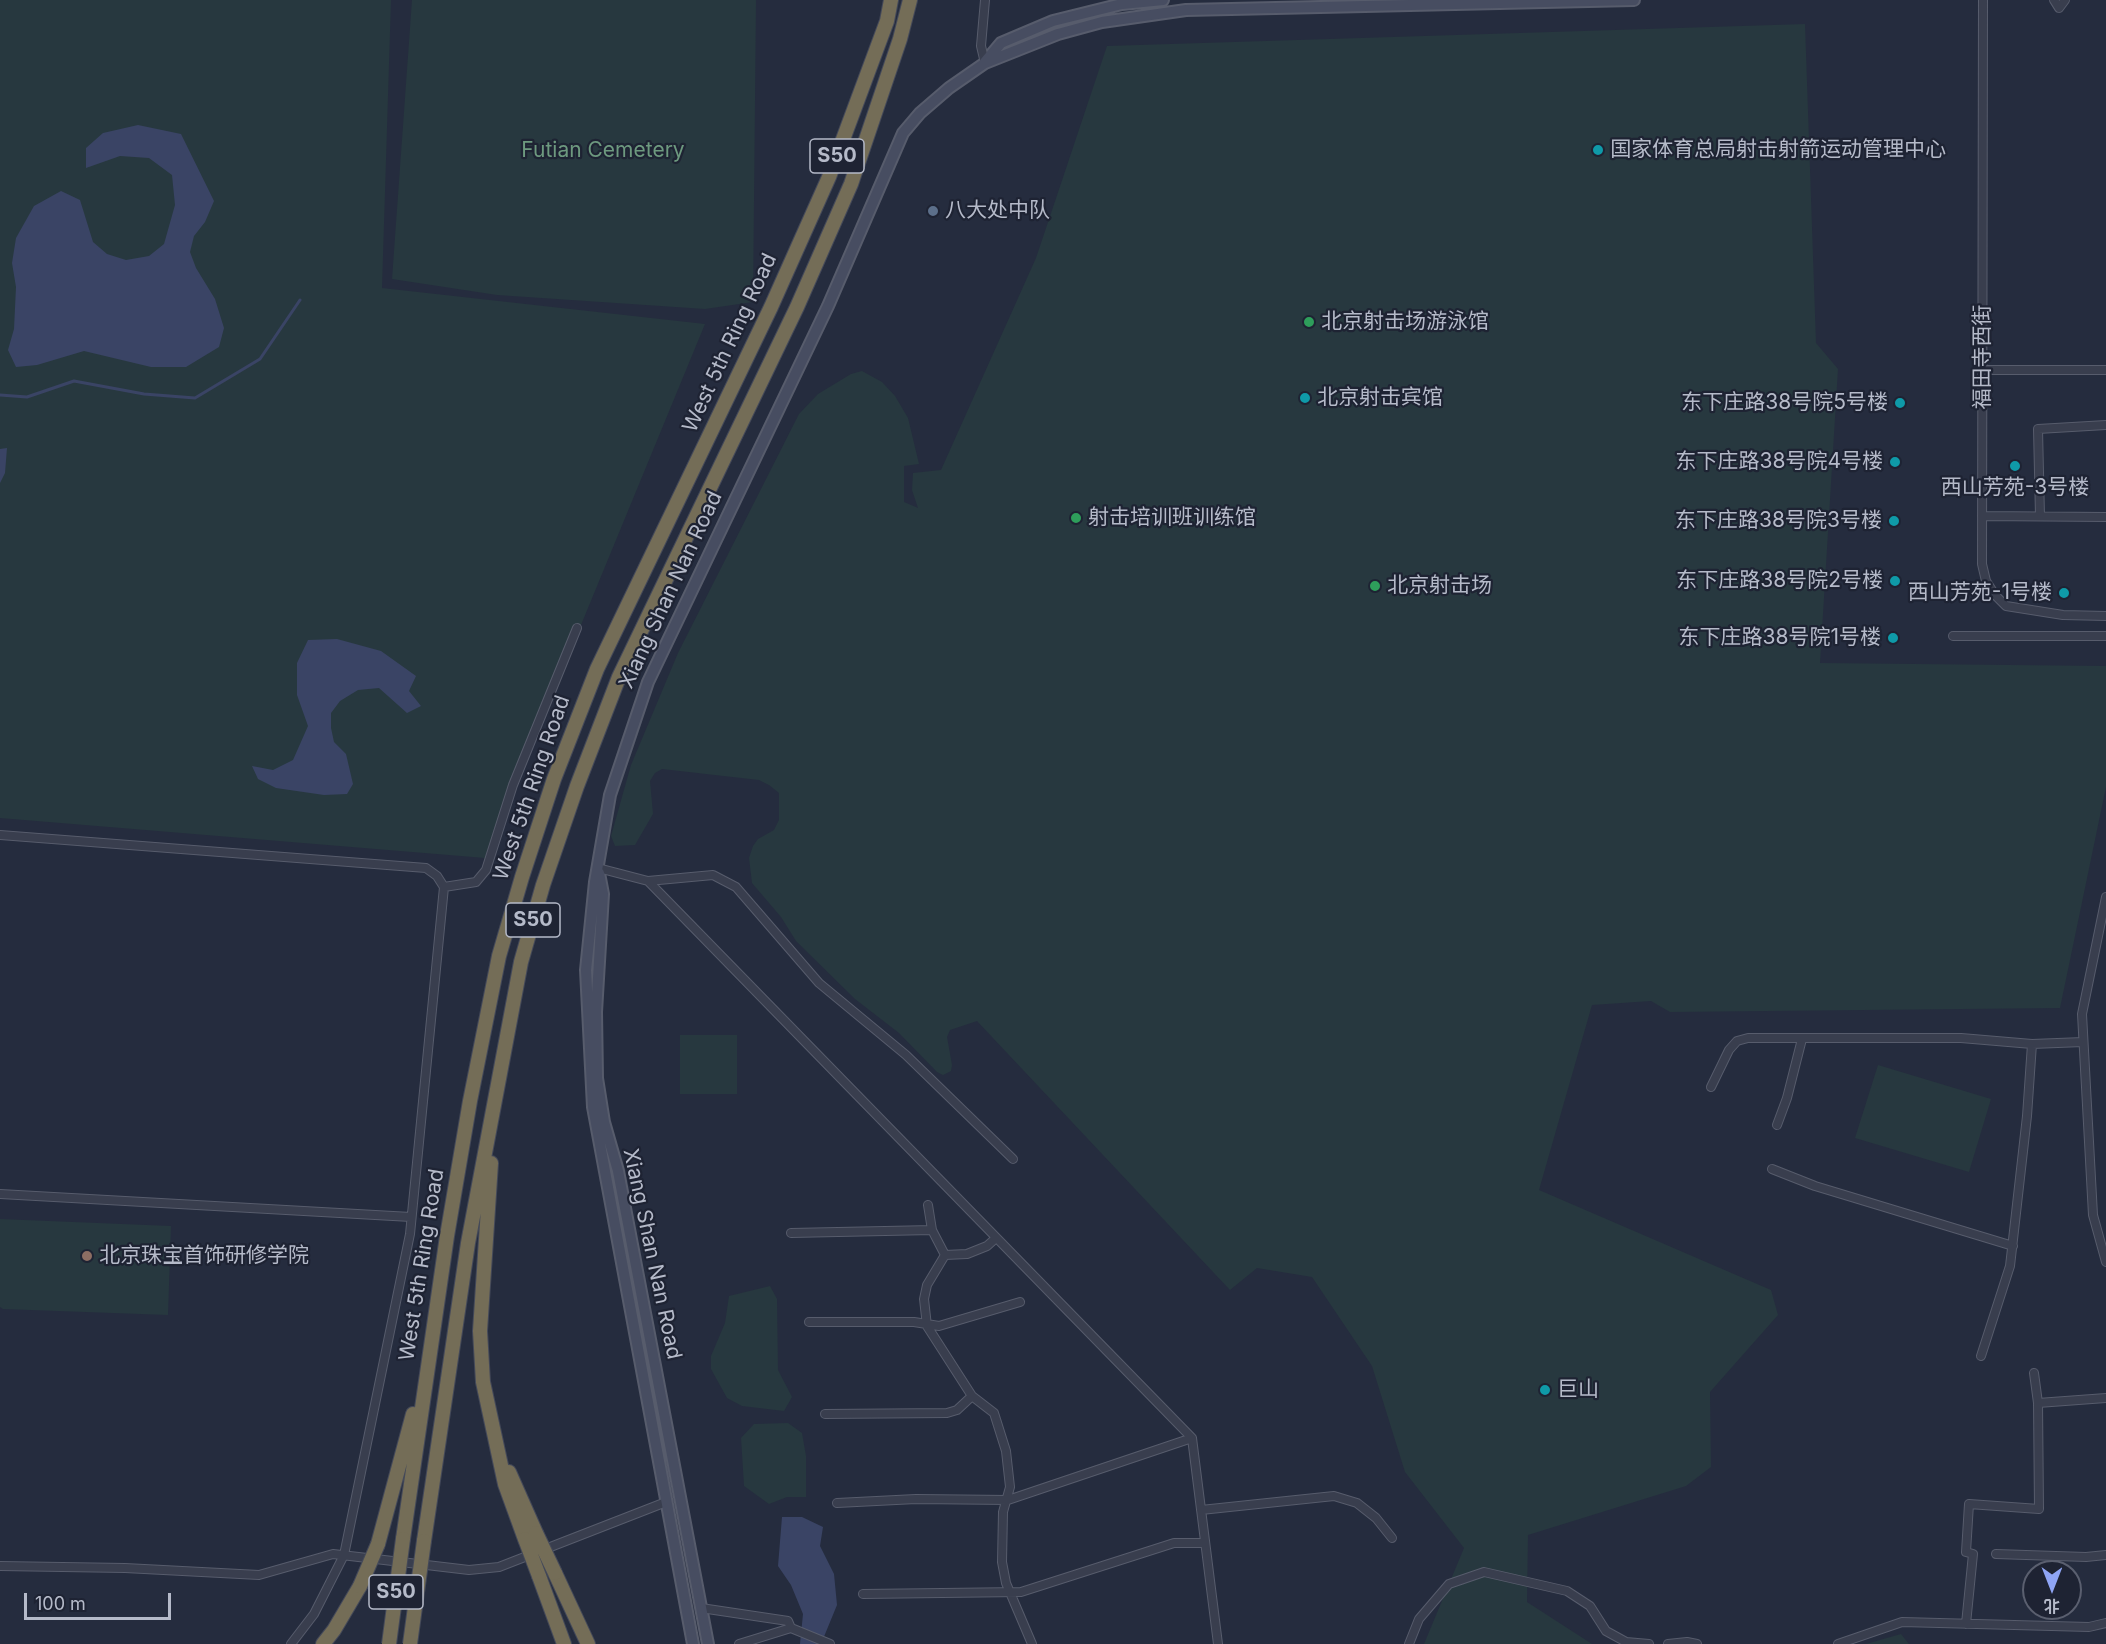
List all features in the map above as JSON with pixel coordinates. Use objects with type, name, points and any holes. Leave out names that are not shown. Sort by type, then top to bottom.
[{"type":"highway","name":"West 5th Ring Road","points":[[389,1644],[428,1360],[470,1101],[499,956],[522,877],[554,778],[597,669],[755,341],[829,177],[887,21],[889,0]]},
{"type":"highway","name":"West 5th Ring Road","points":[[410,1644],[468,1243],[521,962],[577,786],[618,677],[797,307],[851,184],[900,39],[910,0]]},
{"type":"highway","points":[[494,1105],[480,1331],[483,1382],[492,1435],[530,1536],[539,1576],[564,1644]]},
{"type":"highway","points":[[323,1644],[360,1586],[378,1544],[428,1360]]},
{"type":"highway","points":[[530,1536],[555,1574],[588,1644]]},
{"type":"main road","points":[[985,63],[1001,43],[1053,21],[1122,4],[1163,0]]},
{"type":"main road","points":[[985,63],[1080,27],[1186,10],[1634,0]]},
{"type":"main road","name":"Xiang Shan Nan Road","points":[[693,1644],[593,1107],[587,1036],[586,970],[598,868],[610,795],[648,682],[813,339],[903,133],[920,112],[948,88],[985,63]]},
{"type":"main road","name":"Xiang Shan Nan Road","points":[[598,868],[603,894],[596,1012],[597,1078],[604,1122],[618,1171],[708,1644]]},
{"type":"street","points":[[985,0],[981,46],[985,63]]},
{"type":"street","name":"福田寺西街","points":[[1983,0],[1982,564],[1986,581],[2006,606],[2063,615],[2106,616]]},
{"type":"street","points":[[2054,0],[2059,8],[2065,0]]},
{"type":"street","points":[[1983,370],[2106,370]]},
{"type":"street","points":[[2040,516],[2038,429],[2106,425]]},
{"type":"street","points":[[1982,516],[2106,517]]},
{"type":"street","points":[[444,887],[476,882],[486,870],[513,785],[577,628]]},
{"type":"street","points":[[1953,636],[2106,636]]},
{"type":"street","points":[[0,835],[426,868],[437,876],[444,887],[411,1217],[344,1555],[314,1614],[291,1644]]},
{"type":"street","points":[[598,868],[648,881],[714,875],[736,887],[819,983],[906,1055],[1013,1159]]},
{"type":"street","points":[[648,881],[1192,1438],[1218,1644]]},
{"type":"street","points":[[2106,897],[2082,1014],[2093,1215],[2095,1232],[2106,1262]]},
{"type":"street","points":[[1711,1087],[1729,1050],[1737,1041],[1748,1038],[1961,1038],[2032,1044],[2084,1042]]},
{"type":"street","points":[[1777,1125],[1787,1098],[1802,1039]]},
{"type":"street","points":[[1981,1356],[2010,1266],[2032,1044]]},
{"type":"street","points":[[1772,1169],[1815,1186],[2013,1246]]},
{"type":"street","points":[[0,1194],[411,1217]]},
{"type":"street","points":[[928,1205],[932,1230],[945,1255]]},
{"type":"street","points":[[791,1233],[932,1230]]},
{"type":"street","points":[[945,1255],[967,1254],[987,1246],[996,1238]]},
{"type":"street","points":[[945,1255],[927,1285],[924,1299],[927,1326],[972,1396],[994,1413],[1006,1451],[1010,1487],[1003,1512],[1002,1562],[1011,1592],[1032,1644]]},
{"type":"street","points":[[809,1322],[914,1322],[927,1326],[939,1326],[1020,1302]]},
{"type":"street","points":[[1966,1624],[1972,1554],[1966,1552],[1969,1504],[2039,1509],[2038,1403],[2034,1372]]},
{"type":"street","points":[[825,1414],[947,1413],[957,1410],[972,1396]]},
{"type":"street","points":[[2038,1403],[2106,1398]]},
{"type":"street","points":[[837,1503],[916,1499],[1008,1500],[1192,1438]]},
{"type":"street","points":[[1201,1510],[1334,1496],[1357,1503],[1370,1513],[1392,1538]]},
{"type":"street","points":[[0,1566],[125,1568],[259,1575],[333,1554],[469,1570],[499,1567],[666,1502]]},
{"type":"street","points":[[863,1594],[1021,1592],[1174,1543],[1205,1543]]},
{"type":"street","points":[[1996,1554],[2086,1557],[2106,1555]]},
{"type":"street","points":[[1409,1644],[1419,1619],[1449,1584],[1484,1572],[1567,1591],[1590,1606],[1606,1631],[1626,1642],[1649,1644]]},
{"type":"street","points":[[701,1608],[788,1621],[794,1628],[831,1644]]},
{"type":"street","points":[[1838,1644],[1902,1622],[2089,1627],[2106,1623]]},
{"type":"street","points":[[739,1644],[794,1628]]},
{"type":"street","points":[[1668,1644],[1687,1642],[1697,1644]]},
{"type":"green space","points":[[0,0],[391,0],[382,288],[705,324],[485,858],[0,818]]},
{"type":"green space","name":"Futian Cemetery","points":[[412,0],[756,0],[753,302],[705,309],[497,295],[392,279]]},
{"type":"green space","points":[[1805,24],[1816,343],[1838,369],[1820,663],[2106,666],[2106,787],[2060,1008],[1670,1012],[1651,1001],[1592,1005],[1539,1190],[1771,1290],[1778,1315],[1710,1392],[1711,1467],[1686,1486],[1528,1535],[1527,1602],[1592,1644],[1424,1644],[1464,1548],[1405,1472],[1372,1366],[1312,1277],[1257,1268],[1230,1290],[977,1021],[950,1030],[947,1037],[952,1065],[951,1071],[943,1075],[937,1072],[899,1033],[855,999],[796,941],[781,917],[752,883],[749,858],[753,846],[758,839],[774,830],[779,820],[779,793],[769,785],[759,780],[662,769],[655,773],[650,781],[653,814],[635,845],[615,846],[611,836],[631,765],[678,653],[799,414],[818,394],[851,374],[862,371],[882,382],[895,396],[908,418],[919,464],[904,466],[904,502],[918,508],[912,490],[913,473],[941,470],[1036,258],[1107,46]]},
{"type":"green space","points":[[680,1035],[737,1035],[737,1094],[680,1094]]},
{"type":"green space","points":[[1878,1065],[1991,1099],[1969,1172],[1855,1138]]},
{"type":"green space","points":[[0,1219],[171,1226],[168,1315],[3,1309],[0,1307]]},
{"type":"green space","points":[[770,1286],[777,1299],[778,1370],[792,1397],[784,1411],[742,1406],[727,1398],[711,1369],[711,1356],[725,1323],[729,1296]]},
{"type":"green space","points":[[788,1423],[802,1433],[806,1456],[806,1497],[787,1497],[769,1504],[744,1486],[741,1438],[754,1424]]},
{"type":"green space","points":[[1901,1634],[1909,1644],[1866,1644]]},
{"type":"water","points":[[138,125],[181,134],[214,201],[205,222],[194,236],[190,252],[196,268],[215,299],[224,328],[219,347],[186,367],[151,367],[84,351],[37,365],[16,367],[8,350],[14,329],[16,287],[12,263],[16,238],[34,206],[61,191],[80,200],[93,242],[107,254],[126,260],[149,256],[164,244],[175,205],[172,175],[149,158],[120,156],[86,168],[86,148],[103,133]]},
{"type":"water","points":[[7,448],[5,473],[0,483],[0,449]]},
{"type":"water","points":[[337,639],[381,651],[416,676],[409,691],[421,706],[407,713],[379,688],[358,690],[340,701],[331,713],[334,742],[346,754],[353,784],[347,794],[324,795],[276,788],[258,779],[252,766],[273,770],[293,760],[308,726],[297,695],[297,663],[308,640]]},
{"type":"water","points":[[782,1517],[802,1517],[823,1527],[820,1546],[834,1574],[837,1605],[821,1644],[800,1644],[803,1614],[791,1585],[778,1566]]},
{"type":"waterway","points":[[0,395],[27,397],[74,381],[144,394],[195,398],[260,359],[300,300]]},
{"type":"place","name":"国家体育总局射击射箭运动管理中心","points":[[1598,150]]},
{"type":"place","name":"八大处中队","points":[[933,211]]},
{"type":"place","name":"北京射击场游泳馆","points":[[1309,322]]},
{"type":"place","name":"北京射击宾馆","points":[[1305,398]]},
{"type":"place","name":"东下庄路38号院5号楼","points":[[1900,403]]},
{"type":"place","name":"东下庄路38号院4号楼","points":[[1895,462]]},
{"type":"place","name":"西山芳苑-3号楼","points":[[2015,466]]},
{"type":"place","name":"射击培训班训练馆","points":[[1076,518]]},
{"type":"place","name":"东下庄路38号院3号楼","points":[[1894,521]]},
{"type":"place","name":"东下庄路38号院2号楼","points":[[1895,581]]},
{"type":"place","name":"北京射击场","points":[[1375,586]]},
{"type":"place","name":"西山芳苑-1号楼","points":[[2064,593]]},
{"type":"place","name":"东下庄路38号院1号楼","points":[[1893,638]]},
{"type":"place","name":"北京珠宝首饰研修学院","points":[[87,1256]]},
{"type":"place","name":"巨山","points":[[1545,1390]]}]
